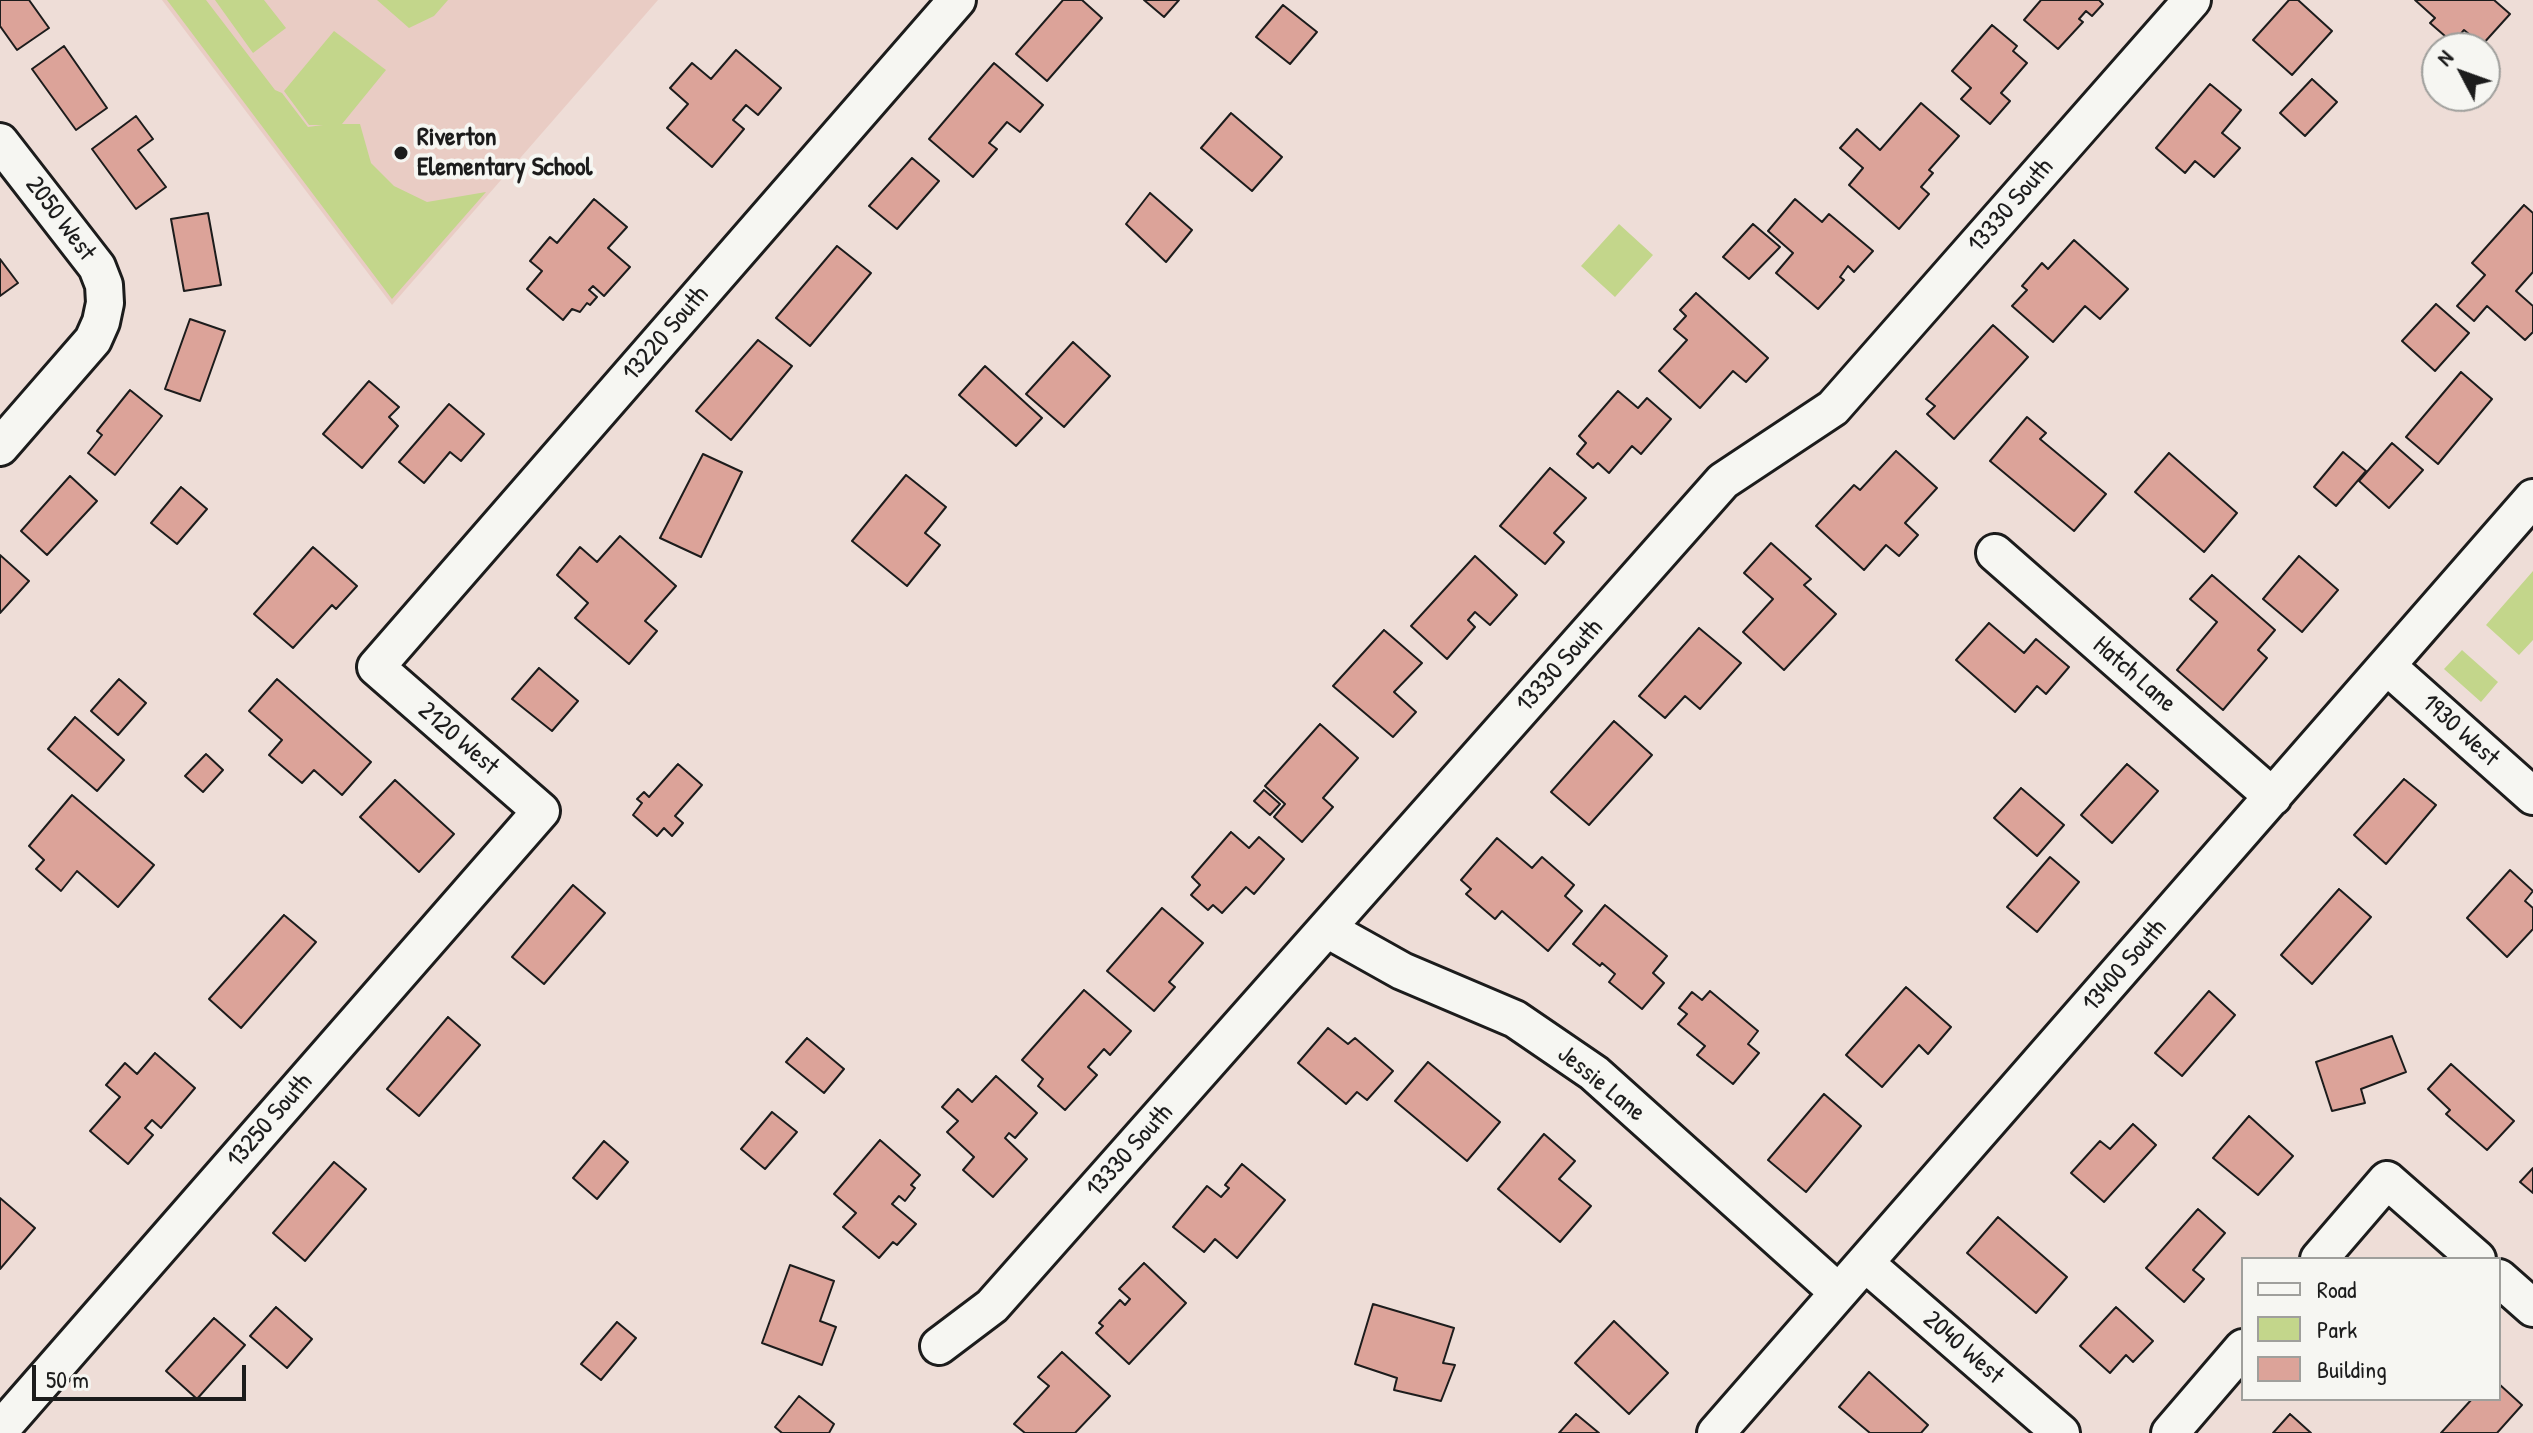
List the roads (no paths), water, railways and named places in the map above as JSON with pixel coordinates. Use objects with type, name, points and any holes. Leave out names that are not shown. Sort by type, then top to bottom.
[{"type":"street","name":"13220 South","points":[[376,667],[957,0]]},
{"type":"street","name":"13330 South","points":[[939,1346],[992,1306],[1723,481],[1833,408],[2192,0]]},
{"type":"street","name":"2050 West","points":[[0,142],[97,267],[104,285],[105,303],[93,340],[0,447]]},
{"type":"street","name":"13400 South","points":[[1716,1433],[2533,498]]},
{"type":"street","name":"Hatch Lane","points":[[1995,553],[2273,797]]},
{"type":"street","name":"1930 West","points":[[2387,666],[2533,796]]},
{"type":"street","name":"2120 West","points":[[376,667],[541,811]]},
{"type":"street","name":"13250 South","points":[[0,1430],[541,811]]},
{"type":"street","name":"Jessie Lane","points":[[1327,929],[1402,971],[1515,1019],[1594,1073],[1838,1292]]},
{"type":"street","points":[[2321,1257],[2387,1180],[2475,1257]]},
{"type":"street","name":"2040 West","points":[[1865,1263],[2061,1433]]},
{"type":"street","points":[[2501,1280],[2533,1308]]},
{"type":"street","points":[[2170,1433],[2241,1350]]},
{"type":"place","name":"Riverton Elementary School","points":[[401,153]]}]
